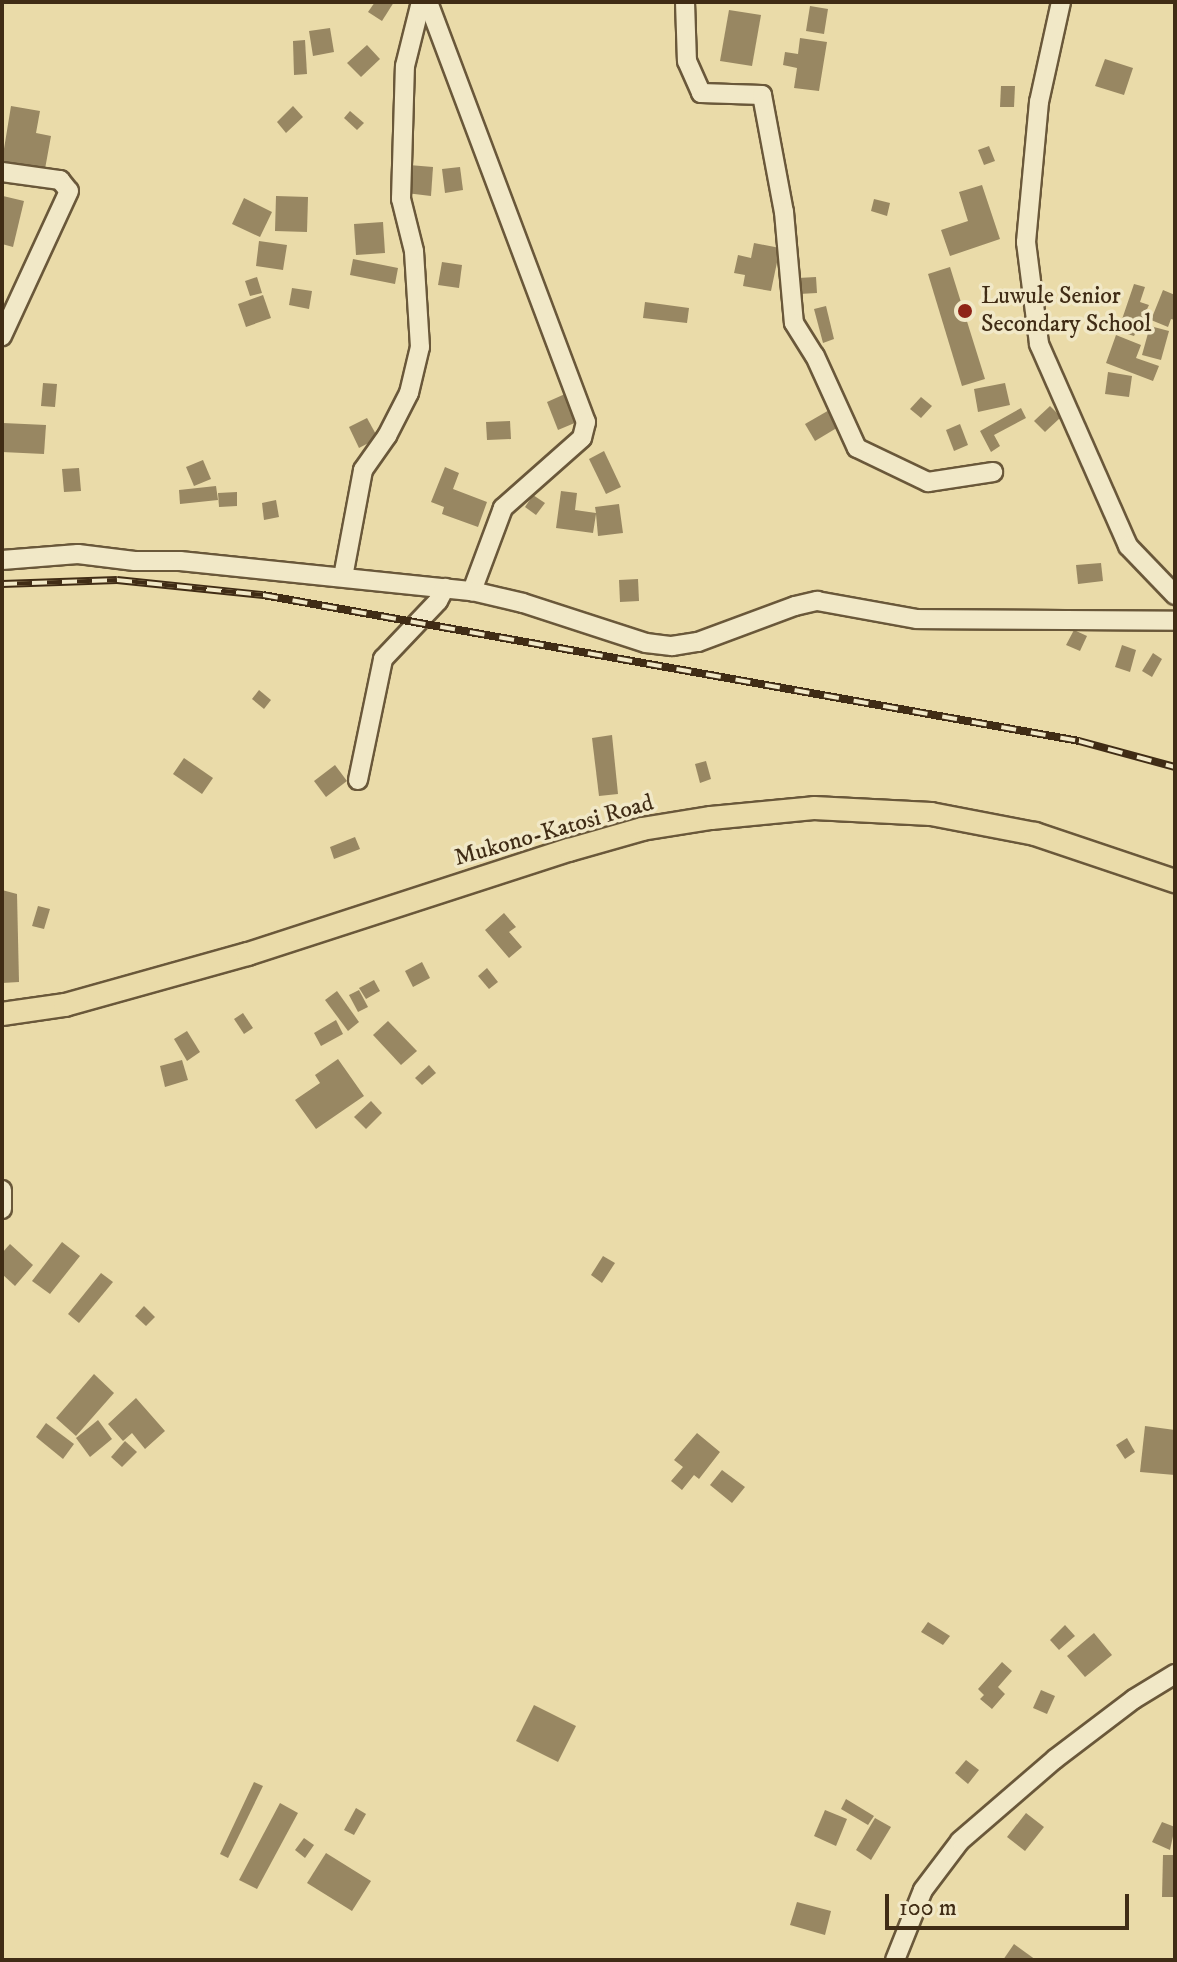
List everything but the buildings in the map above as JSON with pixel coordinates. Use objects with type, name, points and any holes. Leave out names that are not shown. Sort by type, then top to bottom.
[{"type":"main road","name":"Mukono-Katosi Road","points":[[2,1014],[95,997],[248,954],[569,850],[642,829],[711,818],[814,808],[931,814],[1035,834],[1175,881]]},
{"type":"street","points":[[343,577],[363,470],[387,436],[409,393],[420,347],[414,251],[401,199],[405,66],[421,2]]},
{"type":"street","points":[[428,2],[586,422],[582,438],[503,508],[472,591]]},
{"type":"street","points":[[685,2],[687,61],[701,93],[762,95],[784,212],[794,323],[815,356],[857,448],[928,482],[993,472]]},
{"type":"street","points":[[1061,2],[1039,102],[1026,242],[1039,344],[1128,546],[1175,595]]},
{"type":"street","points":[[2,172],[60,180],[69,191],[2,336]]},
{"type":"street","points":[[2,560],[78,554],[472,591],[523,603],[646,643],[672,646],[698,642],[795,606],[817,601],[917,619],[1175,621]]},
{"type":"street","points":[[358,780],[383,659],[438,601],[445,588]]},
{"type":"street","points":[[2,1190],[2,1209]]},
{"type":"street","points":[[895,1960],[923,1890],[960,1841],[1066,1750],[1134,1699],[1175,1674]]},
{"type":"railway","points":[[2,584],[117,580],[263,595],[1079,741],[1175,767]]},
{"type":"place","name":"Luwule Senior Secondary School","points":[[965,311]]}]
